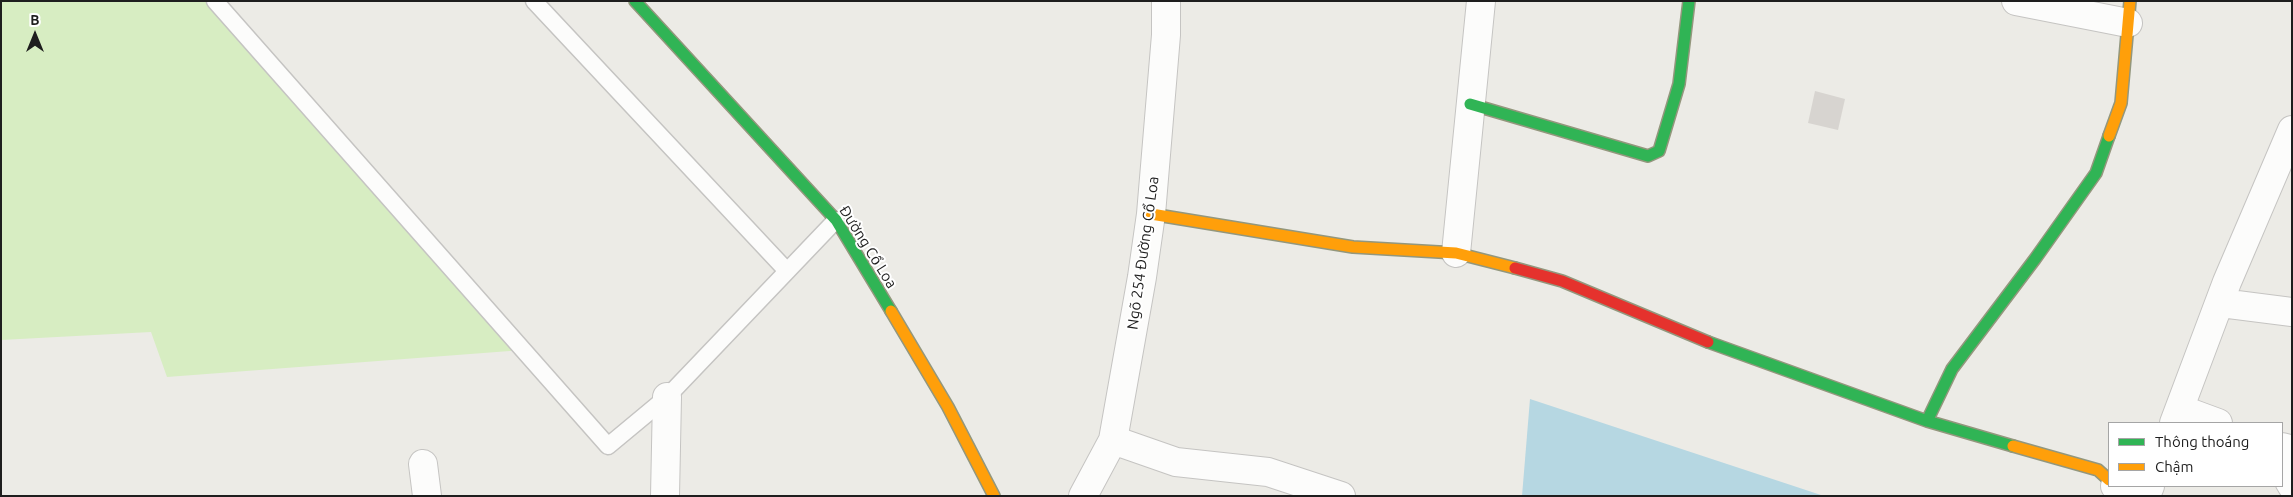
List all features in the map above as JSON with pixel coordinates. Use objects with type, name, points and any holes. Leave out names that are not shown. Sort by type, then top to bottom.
[{"type":"street","name":"Đường Cổ Loa","points":[[634,1],[836,220],[948,407],[994,496]]},
{"type":"street","name":"Ngõ 254 Đường Cổ Loa","points":[[1083,496],[1113,440],[1142,277],[1151,214],[1166,35],[1166,1]]},
{"type":"street","points":[[1456,253],[1481,1]]},
{"type":"street","points":[[1470,104],[1648,156],[1659,151],[1679,84],[1689,1]]},
{"type":"street","points":[[1927,421],[1952,369],[2035,259],[2096,173],[2121,103],[2129,12],[2016,1]]},
{"type":"street","points":[[2212,422],[2177,416],[2221,303],[2227,282],[2292,130]]},
{"type":"street","points":[[1151,214],[1353,247],[1456,253],[1562,281],[1687,334],[1927,421],[2098,470],[2108,479]]},
{"type":"street","points":[[2221,303],[2292,312]]},
{"type":"street","points":[[665,496],[667,397]]},
{"type":"street","points":[[1113,440],[1176,462],[1268,472],[1341,496]]},
{"type":"street","points":[[2283,447],[2286,448],[2289,481],[2292,486]]},
{"type":"street","points":[[423,464],[428,496]]},
{"type":"street","points":[[2116,487],[2125,496]]},
{"type":"lane","points":[[215,1],[608,446],[667,397],[836,220]]},
{"type":"lane","points":[[534,1],[787,271]]},
{"type":"green space","points":[[1,1],[215,1],[523,350],[167,377],[151,332],[1,340]]},
{"type":"water","points":[[1530,399],[1824,496],[1522,496]]},
{"type":"building","points":[[1815,91],[1845,99],[1838,130],[1808,123]]},
{"type":"traffic: fast","points":[[635,1],[836,220],[891,311]]},
{"type":"traffic: fast","points":[[1470,104],[1648,156],[1659,151],[1679,84],[1689,1]]},
{"type":"traffic: fast","points":[[1927,421],[1952,369],[2035,259],[2096,173],[2109,136]]},
{"type":"traffic: fast","points":[[1708,342],[1927,421],[2013,446]]},
{"type":"traffic: slow","points":[[2109,136],[2121,103],[2130,1]]},
{"type":"traffic: slow","points":[[1151,214],[1353,247],[1456,253],[1515,268]]},
{"type":"traffic: slow","points":[[891,311],[948,407],[994,496]]},
{"type":"traffic: slow","points":[[2013,446],[2098,470],[2108,479]]},
{"type":"traffic: jam","points":[[1515,268],[1562,281],[1708,342]]}]
